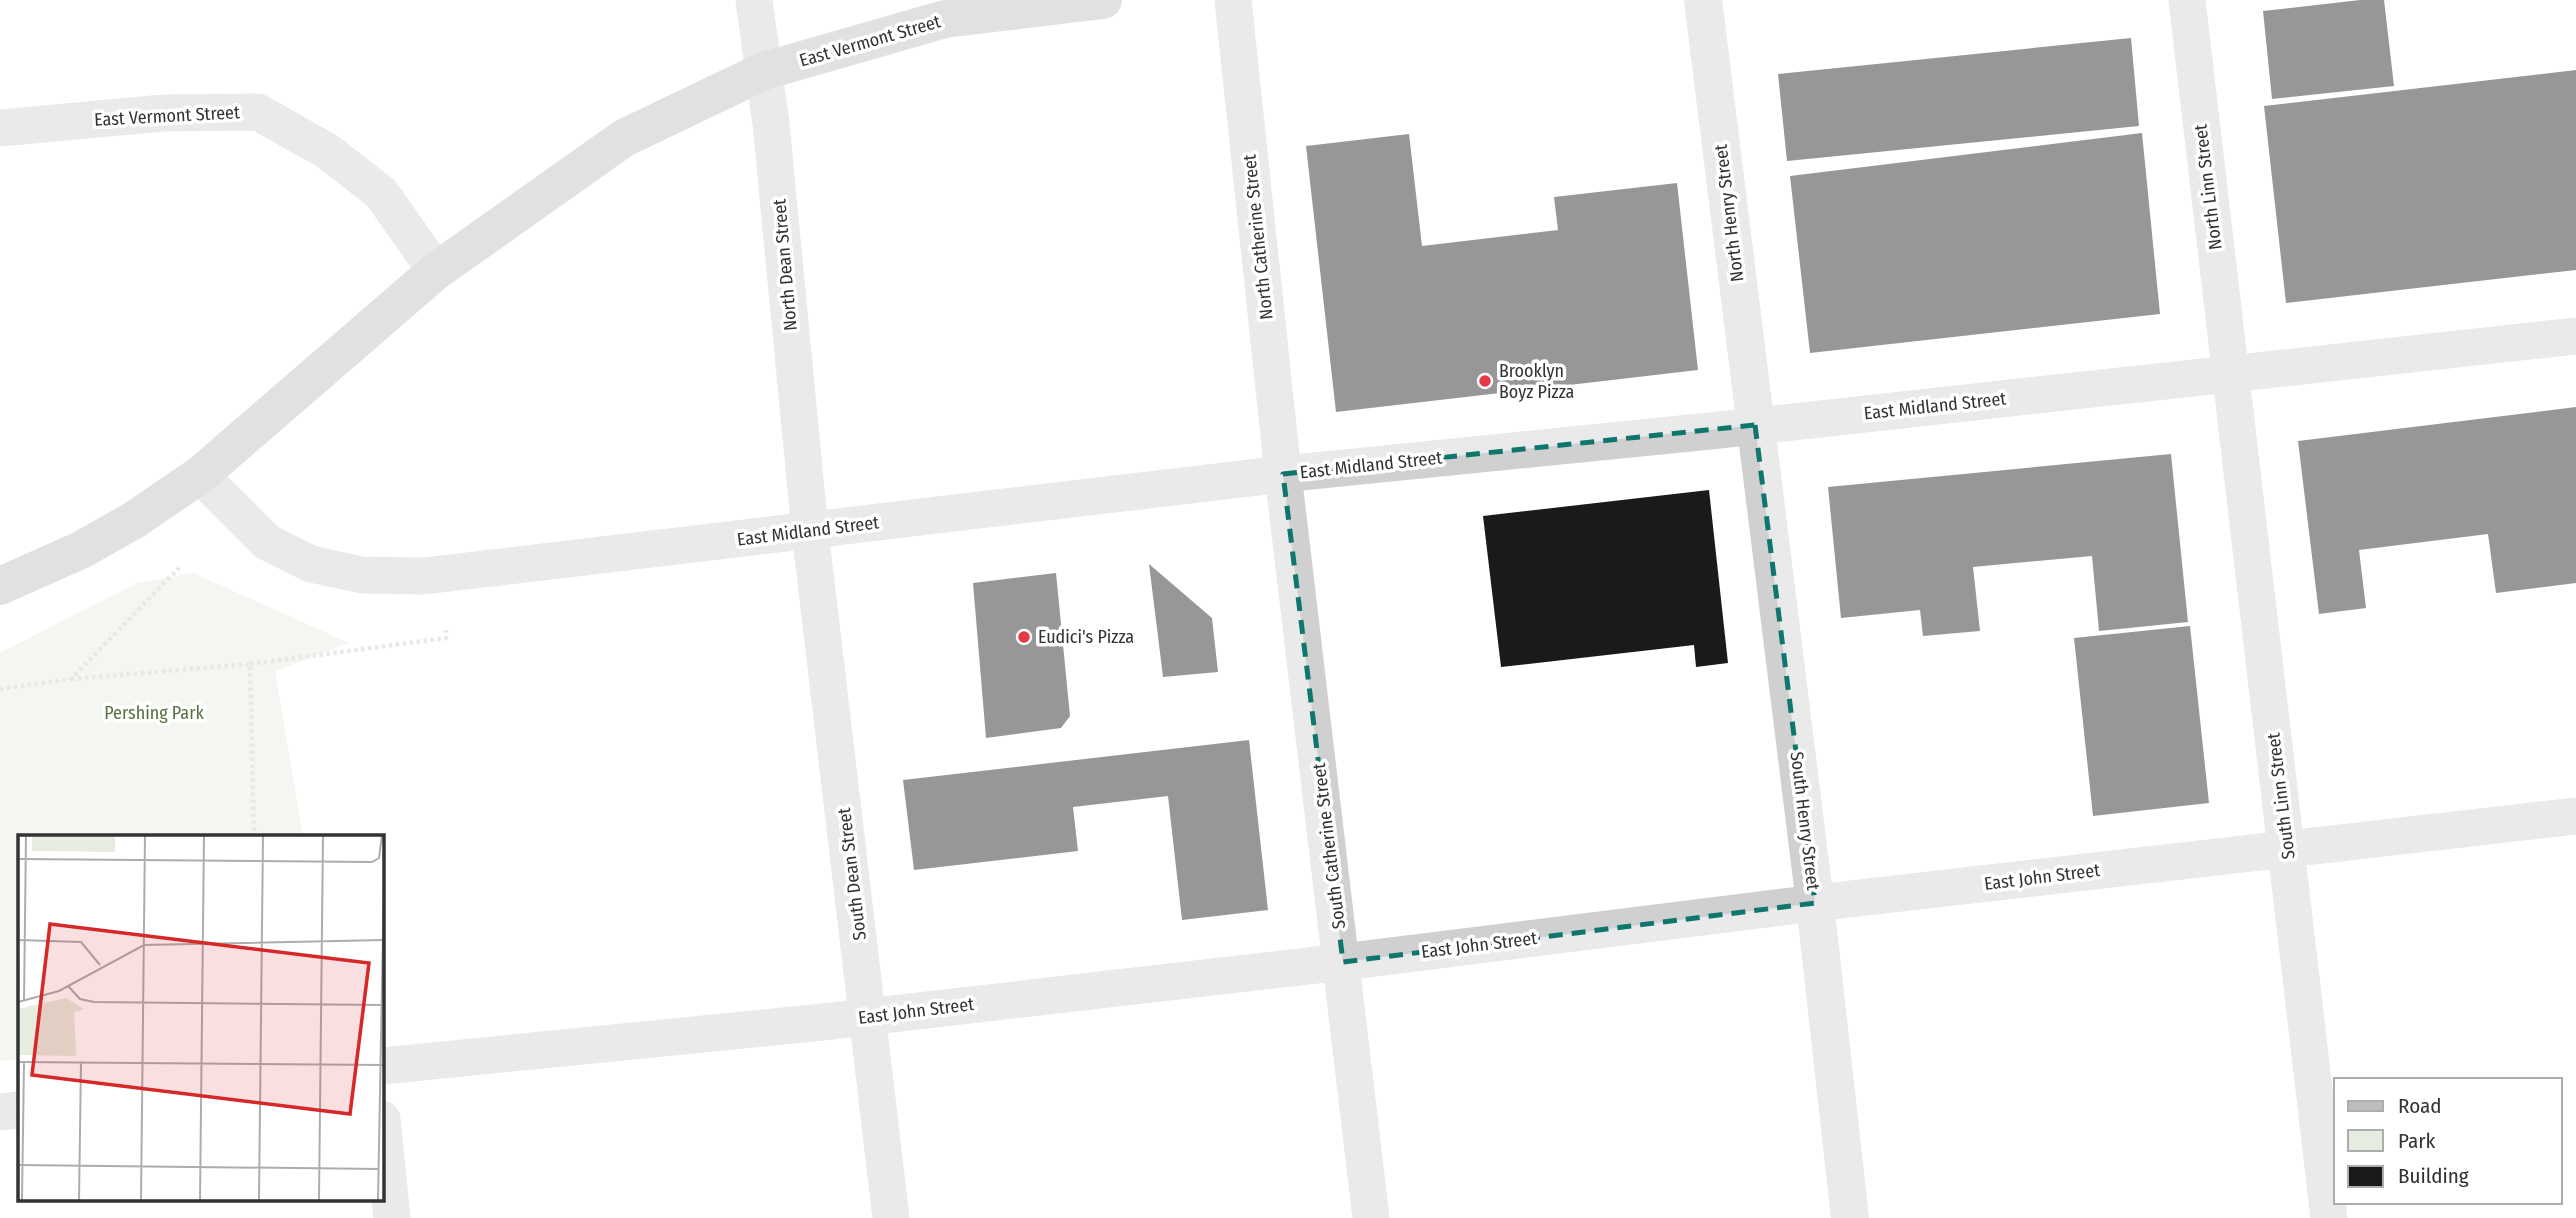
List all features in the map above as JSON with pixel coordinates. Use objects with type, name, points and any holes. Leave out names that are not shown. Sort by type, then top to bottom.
[{"type":"main road","name":"East Vermont Street","points":[[764,71],[945,19],[1103,0]]},
{"type":"main road","points":[[0,586],[81,550],[134,520],[200,475],[436,271],[624,138],[764,71]]},
{"type":"street","name":"North Dean Street","points":[[754,0],[772,137],[810,531]]},
{"type":"street","name":"North Catherine Street","points":[[1233,0],[1283,474]]},
{"type":"street","name":"North Henry Street","points":[[1703,0],[1755,425]]},
{"type":"street","name":"North Linn Street","points":[[2187,0],[2230,374]]},
{"type":"street","name":"East Vermont Street","points":[[0,128],[163,113],[258,112],[327,150],[381,193],[436,271]]},
{"type":"street","name":"East Midland Street","points":[[200,475],[267,542],[311,564],[362,575],[424,576],[1283,474],[2576,336]]},
{"type":"street","name":"South Linn Street","points":[[2230,374],[2329,1218]]},
{"type":"street","name":"South Henry Street","points":[[1755,425],[1815,902],[1850,1218]]},
{"type":"street","name":"South Catherine Street","points":[[1283,474],[1343,962],[1371,1218]]},
{"type":"street","name":"South Dean Street","points":[[810,531],[891,1218]]},
{"type":"street","name":"East John Street","points":[[383,1066],[869,1016],[1343,962],[1815,902],[2576,816]]},
{"type":"street","points":[[0,1112],[18,1110]]},
{"type":"street","points":[[383,1129],[392,1218]]},
{"type":"path","points":[[71,679],[179,568]]},
{"type":"path","points":[[0,689],[71,679],[250,664],[446,638],[446,630]]},
{"type":"path","points":[[250,664],[254,835]]},
{"type":"highlighted area","points":[[1755,425],[1815,903],[1343,962],[1283,474]]},
{"type":"green space","name":"Pershing Park","points":[[193,573],[349,643],[275,671],[303,835],[18,835],[18,1059],[0,1061],[0,653],[137,583]]},
{"type":"building","points":[[2360,0],[2384,0],[2394,86],[2272,99],[2263,11]]},
{"type":"building","points":[[2131,38],[2139,126],[1787,161],[1778,74]]},
{"type":"building","points":[[2576,70],[2576,270],[2286,303],[2264,106]]},
{"type":"building","points":[[2142,133],[2160,314],[1810,353],[1790,176]]},
{"type":"building","points":[[1409,134],[1422,246],[1558,230],[1554,197],[1677,183],[1698,370],[1336,412],[1306,146]]},
{"type":"building","points":[[2576,407],[2576,583],[2496,593],[2488,534],[2359,550],[2366,608],[2319,614],[2298,441]]},
{"type":"building","points":[[2171,454],[2188,622],[2099,631],[2092,556],[1973,567],[1980,631],[1923,636],[1920,610],[1841,618],[1828,487]]},
{"type":"building","points":[[1709,490],[1728,663],[1696,667],[1694,645],[1501,667],[1483,516]]},
{"type":"building","points":[[1149,564],[1212,618],[1218,672],[1163,677]]},
{"type":"building","points":[[1056,573],[1070,716],[1061,728],[986,738],[973,583]]},
{"type":"building","points":[[2190,626],[2209,803],[2093,816],[2074,638]]},
{"type":"building","points":[[1249,740],[1268,910],[1182,920],[1168,796],[1073,807],[1078,851],[914,870],[903,780]]},
{"type":"place","name":"Brooklyn Boyz Pizza","points":[[1485,381]]},
{"type":"place","name":"Eudici's Pizza","points":[[1024,637]]}]
